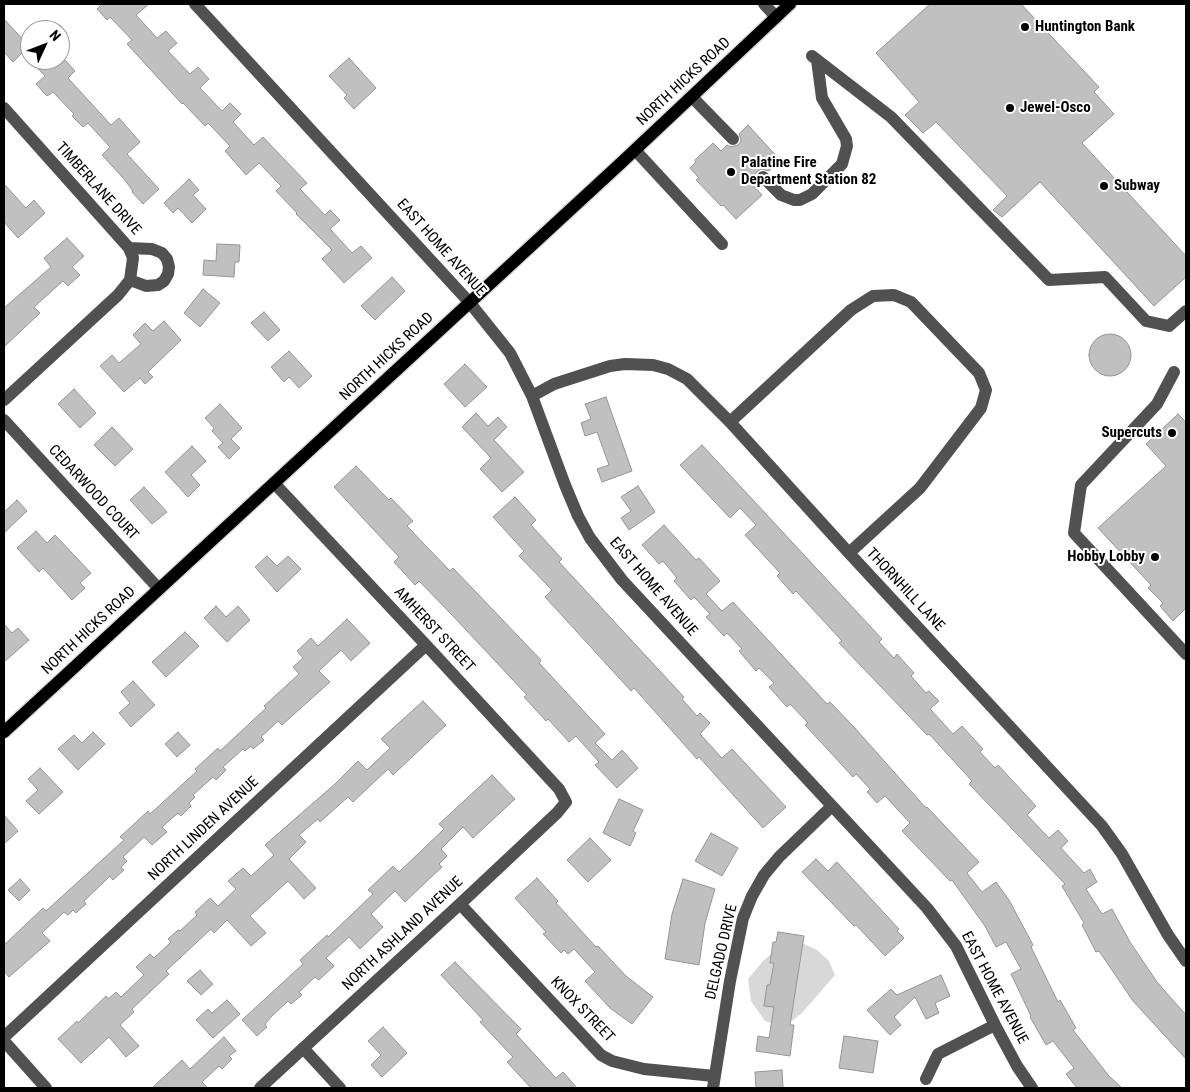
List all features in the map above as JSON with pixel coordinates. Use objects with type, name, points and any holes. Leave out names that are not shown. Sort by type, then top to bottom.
[{"type":"main road","name":"NORTH HICKS ROAD","points":[[4,731],[470,303],[790,4]]},
{"type":"street","name":"EAST HOME AVENUE","points":[[195,4],[470,303],[510,353],[532,396],[565,485],[590,538],[622,580],[927,908],[956,946],[995,1025],[1017,1066],[1032,1088]]},
{"type":"street","points":[[764,4],[776,17]]},
{"type":"street","points":[[763,177],[781,195],[794,200],[800,200],[812,194],[842,164],[847,146],[846,139],[822,98],[814,58],[891,117],[1049,280],[1105,277],[1146,320],[1169,326],[1186,311]]},
{"type":"street","points":[[692,97],[732,140]]},
{"type":"street","name":"TIMBERLANE DRIVE","points":[[4,108],[129,248],[133,258],[130,280]]},
{"type":"street","points":[[635,150],[722,244]]},
{"type":"street","points":[[4,400],[118,295],[130,280],[146,286],[158,285],[164,281],[169,267],[167,259],[162,253],[152,249],[129,248]]},
{"type":"street","points":[[730,422],[851,310],[873,296],[894,295],[911,302],[979,373],[986,390],[981,408],[920,488],[848,553]]},
{"type":"street","name":"THORNHILL LANE","points":[[532,396],[554,384],[610,366],[625,364],[653,365],[668,369],[687,379],[730,422],[848,553],[1102,826],[1122,854],[1168,935],[1186,961]]},
{"type":"street","points":[[1174,372],[1156,404],[1081,485],[1074,532],[1186,654]]},
{"type":"street","name":"CEDARWOOD COURT","points":[[4,420],[159,589]]},
{"type":"street","name":"AMHERST STREET","points":[[274,483],[559,789],[566,802]]},
{"type":"street","name":"NORTH LINDEN AVENUE","points":[[4,1037],[426,644]]},
{"type":"street","name":"NORTH ASHLAND AVENUE","points":[[260,1088],[460,904],[557,813],[566,802]]},
{"type":"street","name":"DELGADO DRIVE","points":[[713,1082],[743,918],[752,896],[778,857],[832,806]]},
{"type":"street","name":"KNOX STREET","points":[[460,904],[601,1055],[612,1061],[636,1067],[713,1082]]},
{"type":"street","points":[[926,1079],[938,1054],[995,1025]]},
{"type":"street","points":[[4,1041],[46,1088]]},
{"type":"street","points":[[303,1048],[340,1088]]},
{"type":"shaded area","points":[[802,943],[817,950],[829,961],[835,975],[802,1013],[784,1027],[765,1021],[751,1001],[748,979],[763,961],[782,945]]},
{"type":"building","points":[[102,4],[149,4],[136,15],[157,38],[166,31],[177,43],[168,51],[190,74],[198,67],[209,79],[200,88],[222,111],[230,103],[241,114],[233,122],[254,145],[263,137],[307,183],[300,189],[325,215],[330,210],[340,220],[330,229],[352,253],[361,246],[372,258],[344,283],[322,259],[332,250],[276,191],[281,186],[259,163],[246,175],[225,151],[230,146],[208,123],[205,126],[182,104],[127,44],[132,40],[110,17],[107,20],[97,9]]},
{"type":"building","name":"Jewel-Osco","points":[[930,4],[1021,4],[1099,87],[1094,92],[1114,114],[1082,143],[1186,256],[1186,277],[1154,306],[1040,182],[1002,217],[993,210],[1007,196],[936,122],[923,133],[905,115],[919,102],[876,53]]},
{"type":"building","points":[[4,19],[20,36],[20,55],[13,62],[4,52]]},
{"type":"building","points":[[349,58],[376,88],[354,109],[344,98],[347,95],[329,76]]},
{"type":"building","points":[[70,66],[75,71],[68,78],[111,125],[119,118],[140,142],[127,154],[159,189],[143,204],[102,155],[110,147],[88,123],[83,127],[72,116],[74,114],[53,92],[47,96],[36,84],[45,76],[39,70],[70,70]]},
{"type":"building","name":"Palatine Fire Department Station 82","points":[[748,125],[780,160],[769,171],[761,169],[757,172],[755,175],[757,182],[753,185],[762,195],[736,219],[696,180],[699,178],[690,168],[696,162],[695,160],[713,143],[721,151],[727,145],[731,147],[738,145],[741,141],[739,134]]},
{"type":"building","points":[[189,179],[199,190],[193,195],[206,209],[192,223],[178,208],[173,213],[164,203]]},
{"type":"building","points":[[4,184],[26,208],[34,200],[45,213],[18,238],[4,222]]},
{"type":"building","points":[[67,238],[84,256],[72,267],[80,275],[68,286],[63,281],[34,307],[40,313],[4,347],[4,308],[51,267],[44,258]]},
{"type":"building","points":[[217,244],[240,245],[239,262],[235,262],[234,277],[203,275],[204,260],[216,261]]},
{"type":"building","points":[[392,277],[405,291],[375,320],[361,306]]},
{"type":"building","points":[[203,289],[220,303],[200,327],[184,313]]},
{"type":"building","points":[[264,312],[280,330],[268,341],[251,323]]},
{"type":"building","points":[[164,321],[181,340],[148,372],[153,377],[145,384],[140,378],[124,392],[100,366],[112,355],[119,363],[141,344],[133,335],[145,323],[153,331]]},
{"type":"building","points":[[1114,334],[1122,337],[1128,343],[1131,355],[1128,367],[1122,373],[1106,376],[1098,373],[1092,367],[1089,351],[1092,343],[1098,337]]},
{"type":"building","points":[[289,351],[312,376],[299,388],[289,377],[284,382],[271,367]]},
{"type":"building","points":[[465,364],[487,387],[465,407],[444,384]]},
{"type":"building","points":[[74,389],[96,413],[80,428],[58,404]]},
{"type":"building","points":[[606,397],[632,471],[602,482],[597,469],[609,465],[597,432],[585,436],[581,423],[591,419],[585,404]]},
{"type":"building","points":[[220,404],[242,428],[231,439],[240,448],[229,459],[218,447],[223,443],[212,431],[214,428],[205,418]]},
{"type":"building","points":[[476,413],[488,426],[498,417],[507,427],[494,440],[524,472],[502,492],[480,469],[491,458],[462,427]]},
{"type":"building","name":"Hobby Lobby","points":[[1178,414],[1186,422],[1186,608],[1173,621],[1160,606],[1163,603],[1148,588],[1151,585],[1098,528],[1166,466],[1146,444]]},
{"type":"building","points":[[112,427],[133,449],[115,466],[94,445]]},
{"type":"building","points":[[702,445],[882,639],[879,642],[894,658],[897,654],[914,673],[911,676],[926,693],[929,691],[939,701],[930,709],[953,734],[962,726],[983,749],[980,752],[995,768],[998,765],[1036,806],[1027,815],[1049,838],[1058,830],[1068,841],[1061,848],[1084,873],[1090,869],[1097,882],[1086,889],[1102,914],[1112,909],[1130,942],[1157,982],[1186,1015],[1186,1059],[1133,1001],[1099,951],[1096,952],[1082,925],[1084,923],[1062,886],[1065,884],[969,784],[972,781],[929,734],[927,735],[839,643],[842,641],[796,591],[793,594],[777,576],[780,573],[745,535],[756,525],[740,508],[730,518],[680,465]]},
{"type":"building","points":[[192,446],[206,461],[191,475],[200,485],[188,497],[165,472]]},
{"type":"building","points":[[356,466],[389,500],[391,498],[413,521],[407,526],[450,571],[453,568],[541,660],[539,663],[605,734],[595,743],[612,760],[622,750],[638,768],[617,788],[595,765],[599,762],[576,736],[569,742],[548,719],[546,721],[524,697],[527,695],[451,614],[419,581],[415,585],[394,562],[399,557],[334,487]]},
{"type":"building","points":[[638,486],[655,512],[629,530],[621,518],[631,511],[621,497]]},
{"type":"building","points":[[144,487],[167,512],[152,524],[130,500]]},
{"type":"building","points":[[515,497],[536,520],[531,525],[562,559],[559,562],[684,697],[682,699],[697,716],[700,713],[710,723],[700,734],[722,758],[732,749],[786,807],[763,828],[699,757],[697,759],[634,688],[631,691],[545,597],[552,590],[519,556],[524,551],[493,517]]},
{"type":"building","points":[[17,500],[27,511],[4,533],[4,512]]},
{"type":"building","points":[[664,525],[696,560],[699,558],[720,581],[706,594],[722,611],[733,602],[827,704],[830,702],[854,727],[926,808],[979,862],[967,873],[982,892],[996,882],[1009,900],[1033,945],[1031,947],[1058,1002],[1060,1000],[1076,1028],[1073,1030],[1109,1076],[1122,1088],[1077,1088],[1066,1074],[1074,1068],[1053,1041],[1046,1045],[1030,1017],[1011,974],[1021,969],[1006,942],[996,947],[985,926],[952,880],[950,881],[902,831],[910,823],[885,796],[877,803],[867,792],[870,789],[856,774],[853,777],[805,725],[808,723],[790,704],[787,707],[769,687],[774,683],[759,668],[756,671],[739,651],[742,649],[727,633],[724,636],[706,617],[710,614],[694,597],[691,600],[674,581],[677,578],[663,561],[659,564],[642,545]]},
{"type":"building","points":[[36,531],[47,543],[55,535],[91,573],[80,583],[85,588],[72,600],[43,568],[39,572],[17,548]]},
{"type":"building","points":[[267,556],[277,566],[288,556],[301,569],[277,592],[255,567]]},
{"type":"building","points":[[216,606],[226,617],[238,606],[250,620],[227,642],[204,618]]},
{"type":"building","points":[[347,619],[370,643],[351,661],[341,650],[319,671],[330,682],[282,725],[278,721],[261,737],[264,740],[253,749],[251,746],[245,751],[243,749],[223,767],[226,770],[216,780],[213,777],[193,795],[195,797],[189,803],[191,806],[181,816],[178,813],[162,827],[167,832],[152,845],[144,837],[123,857],[127,861],[121,867],[124,870],[113,880],[110,876],[84,901],[86,904],[76,913],[73,910],[68,915],[64,912],[42,933],[50,941],[9,977],[4,971],[4,945],[43,908],[46,911],[124,840],[120,837],[148,811],[150,814],[197,771],[195,769],[218,748],[220,751],[266,708],[264,706],[299,674],[293,667],[303,658],[297,651],[311,638],[318,646]]},
{"type":"building","points":[[4,624],[12,633],[18,628],[29,640],[4,662]]},
{"type":"building","points":[[185,632],[199,646],[166,677],[152,662]]},
{"type":"building","points":[[133,681],[155,705],[131,727],[119,713],[130,703],[121,692]]},
{"type":"building","points":[[423,701],[446,725],[393,775],[388,769],[353,802],[348,797],[320,822],[318,819],[299,835],[306,842],[289,859],[316,888],[304,899],[288,881],[250,916],[266,933],[251,946],[227,920],[214,933],[211,929],[166,971],[169,974],[132,1009],[134,1012],[120,1025],[139,1046],[126,1057],[109,1037],[81,1063],[58,1039],[106,996],[108,999],[116,992],[121,997],[144,975],[136,967],[150,954],[154,958],[171,942],[168,939],[197,915],[195,912],[210,898],[218,906],[236,889],[228,881],[243,868],[251,876],[274,855],[265,845],[336,783],[358,761],[367,770],[390,748],[381,739]]},
{"type":"building","points":[[93,732],[105,744],[78,770],[58,749],[74,735],[82,743]]},
{"type":"building","points":[[178,732],[190,745],[177,757],[165,744]]},
{"type":"building","points":[[40,768],[63,792],[39,814],[26,801],[38,790],[28,779]]},
{"type":"building","points":[[492,775],[515,799],[473,838],[463,827],[441,849],[447,856],[439,864],[442,867],[405,902],[395,891],[371,914],[383,927],[360,949],[349,937],[326,958],[334,966],[319,980],[315,977],[299,992],[302,995],[291,1004],[288,1001],[270,1018],[265,1024],[267,1027],[257,1036],[242,1020],[303,964],[300,960],[327,935],[328,937],[373,894],[368,890],[393,866],[399,872],[444,829],[439,824]]},
{"type":"building","points":[[619,799],[643,810],[633,831],[636,833],[630,846],[603,833]]},
{"type":"building","points":[[4,815],[18,831],[4,844]]},
{"type":"building","points":[[711,833],[738,848],[722,876],[695,861]]},
{"type":"building","points":[[590,838],[611,860],[588,882],[567,860]]},
{"type":"building","points":[[816,859],[828,871],[837,862],[899,929],[897,931],[904,938],[885,956],[802,872]]},
{"type":"building","points":[[537,878],[558,901],[556,903],[596,947],[598,946],[626,976],[653,997],[632,1024],[610,1008],[585,981],[595,972],[574,949],[568,954],[564,950],[561,953],[543,934],[546,932],[515,898]]},
{"type":"building","points":[[20,879],[30,890],[19,901],[8,890]]},
{"type":"building","points":[[683,879],[715,889],[705,923],[699,965],[665,959],[672,914]]},
{"type":"building","points":[[778,932],[804,936],[790,1025],[794,1025],[790,1056],[756,1051],[758,1036],[769,1038],[774,1007],[764,1006],[767,985],[770,985],[774,963],[770,963],[773,942],[776,942]]},
{"type":"building","points":[[455,962],[521,1029],[516,1034],[556,1078],[563,1072],[577,1088],[531,1088],[507,1062],[513,1057],[480,1022],[483,1020],[441,975]]},
{"type":"building","points":[[200,970],[213,984],[201,995],[187,981]]},
{"type":"building","points":[[941,975],[950,996],[935,1003],[939,1013],[926,1019],[915,997],[894,1017],[901,1025],[890,1035],[867,1010],[891,989],[897,995]]},
{"type":"building","points":[[227,1000],[240,1014],[213,1038],[196,1020],[208,1009],[212,1013]]},
{"type":"building","points":[[383,1027],[407,1053],[382,1077],[371,1065],[381,1055],[368,1041]]},
{"type":"building","points":[[844,1036],[878,1041],[873,1073],[839,1068]]},
{"type":"building","points":[[224,1037],[236,1051],[229,1056],[232,1059],[222,1069],[219,1066],[202,1082],[208,1088],[152,1088],[182,1060],[190,1069]]},
{"type":"building","points":[[782,1070],[783,1088],[756,1088],[755,1072]]},
{"type":"place","name":"Huntington Bank","points":[[1025,27]]},
{"type":"place","name":"Jewel-Osco","points":[[1010,108]]},
{"type":"place","name":"Palatine Fire Department Station 82","points":[[731,172]]},
{"type":"place","name":"Subway","points":[[1104,186]]},
{"type":"place","name":"Supercuts","points":[[1172,433]]},
{"type":"place","name":"Hobby Lobby","points":[[1155,557]]}]
